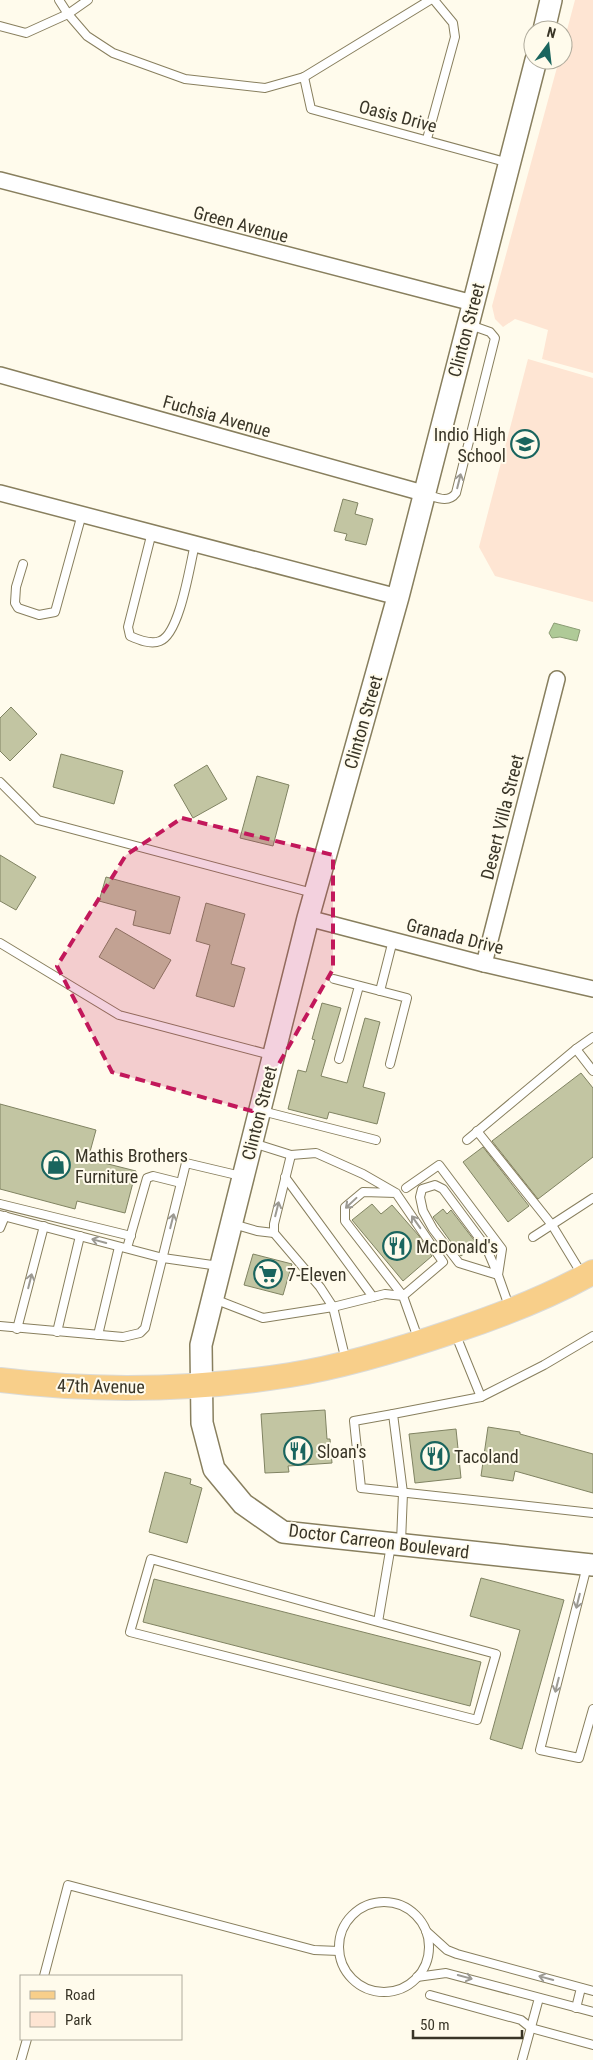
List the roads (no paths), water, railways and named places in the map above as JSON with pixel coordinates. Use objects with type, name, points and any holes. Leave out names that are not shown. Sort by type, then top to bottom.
[{"type":"main road","name":"47th Avenue","points":[[0,1380],[98,1387],[167,1387],[235,1383],[292,1375],[420,1343],[511,1311],[588,1275]]},
{"type":"street","points":[[546,20],[551,0]]},
{"type":"street","name":"Clinton Street","points":[[201,1385],[201,1345],[251,1143],[308,918],[398,597],[423,493],[533,70]]},
{"type":"street","name":"Green Avenue","points":[[0,180],[473,303]]},
{"type":"street","name":"Fuchsia Avenue","points":[[0,375],[423,493]]},
{"type":"street","points":[[0,493],[398,597]]},
{"type":"street","name":"Desert Villa Street","points":[[484,964],[557,679]]},
{"type":"street","name":"Granada Drive","points":[[308,918],[484,964],[593,989]]},
{"type":"street","name":"Doctor Carreon Boulevard","points":[[201,1385],[202,1423],[214,1469],[243,1504],[283,1532],[590,1565]]},
{"type":"lane","points":[[59,0],[87,36],[113,53],[185,79],[265,88],[304,77],[430,0]]},
{"type":"lane","points":[[0,26],[26,33],[68,14],[88,0]]},
{"type":"lane","points":[[427,139],[455,37],[454,23],[434,0]]},
{"type":"lane","name":"Oasis Drive","points":[[304,77],[310,109],[427,139],[509,163]]},
{"type":"lane","points":[[423,493],[447,500],[451,499],[456,493],[495,338],[490,332],[468,324]]},
{"type":"lane","points":[[23,564],[16,587],[15,603],[18,608],[39,615],[55,612],[82,514]]},
{"type":"lane","points":[[152,532],[128,627],[130,636],[143,642],[160,642],[169,635],[180,610],[195,544]]},
{"type":"lane","points":[[0,782],[38,820],[315,894]]},
{"type":"lane","points":[[380,991],[393,940]]},
{"type":"lane","points":[[0,943],[119,1014],[273,1056]]},
{"type":"lane","points":[[334,979],[408,998],[390,1064]]},
{"type":"lane","points":[[339,1059],[359,986]]},
{"type":"lane","points":[[467,1140],[593,1037]]},
{"type":"lane","points":[[576,1049],[593,1071]]},
{"type":"lane","points":[[260,1110],[376,1140]]},
{"type":"lane","points":[[477,1131],[552,1225],[588,1275]]},
{"type":"lane","points":[[212,1298],[263,1318],[333,1307],[385,1294],[403,1296],[443,1262],[396,1193],[363,1174],[316,1153],[291,1156],[251,1143]]},
{"type":"lane","points":[[291,1156],[274,1224],[274,1233],[320,1287],[333,1307],[346,1363]]},
{"type":"lane","points":[[0,1326],[123,1337],[140,1333],[144,1328],[163,1258],[186,1163],[243,1177]]},
{"type":"lane","points":[[406,1188],[440,1165],[502,1249],[498,1275]]},
{"type":"lane","points":[[127,1248],[147,1178],[153,1176],[181,1183]]},
{"type":"lane","points":[[285,1177],[373,1297]]},
{"type":"lane","points":[[498,1275],[459,1263],[433,1229],[423,1211],[420,1197],[422,1189],[435,1185],[443,1189],[486,1247],[498,1275],[511,1311]]},
{"type":"lane","points":[[396,1193],[363,1192],[345,1207],[345,1221],[403,1296],[420,1343]]},
{"type":"lane","points":[[533,1237],[593,1198]]},
{"type":"lane","points":[[0,1204],[131,1236]]},
{"type":"lane","points":[[0,1228],[2,1215],[163,1258],[220,1266]]},
{"type":"lane","points":[[231,1223],[257,1231],[274,1233]]},
{"type":"lane","points":[[17,1329],[44,1226]]},
{"type":"lane","points":[[57,1332],[80,1236]]},
{"type":"lane","points":[[98,1335],[119,1246]]},
{"type":"lane","points":[[454,1331],[481,1397]]},
{"type":"lane","points":[[593,1336],[544,1365],[481,1397],[354,1421],[361,1488],[593,1514]]},
{"type":"lane","points":[[378,1622],[396,1544],[403,1493],[393,1414]]},
{"type":"lane","points":[[151,1559],[378,1622],[496,1654],[477,1720],[130,1632],[151,1559]]},
{"type":"lane","points":[[590,1565],[540,1750],[579,1758],[593,1709]]},
{"type":"lane","points":[[44,1975],[68,1885],[314,1950],[340,1952]]},
{"type":"lane","points":[[388,1902],[406,1908],[420,1919],[426,1931],[429,1954],[426,1964],[418,1977],[396,1990],[380,1991],[370,1989],[349,1975],[344,1966],[340,1952],[340,1936],[348,1920],[362,1908],[375,1903],[388,1902]]},
{"type":"lane","points":[[426,1931],[447,1950],[456,1954],[593,1991]]},
{"type":"lane","points":[[418,1977],[446,1973],[593,2012]]},
{"type":"lane","points":[[576,2008],[581,1988]]},
{"type":"lane","points":[[430,1995],[521,2020],[531,2028],[593,2045]]},
{"type":"lane","points":[[522,2060],[539,1998]]},
{"type":"lane","points":[[21,2060],[27,2040]]},
{"type":"place","name":"Indio High School","points":[[525,444]]},
{"type":"place","name":"Mathis Brothers Furniture","points":[[56,1165]]},
{"type":"place","name":"McDonald's","points":[[397,1246]]},
{"type":"place","name":"7-Eleven","points":[[268,1274]]},
{"type":"place","name":"Sloan's","points":[[298,1451]]},
{"type":"place","name":"Tacoland","points":[[435,1456]]}]
